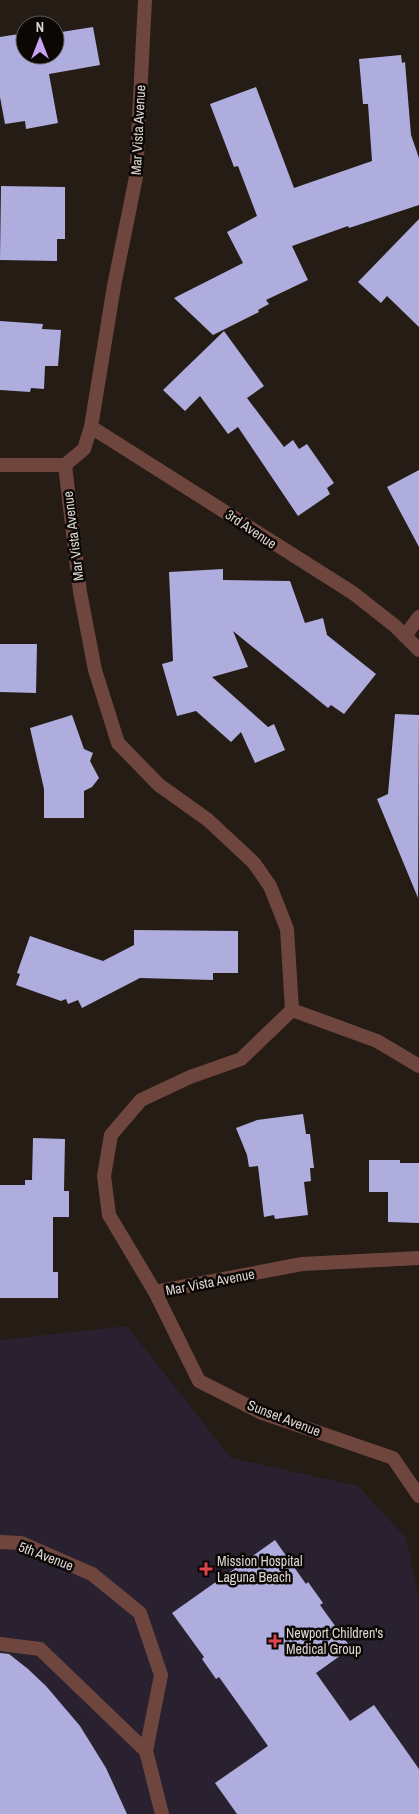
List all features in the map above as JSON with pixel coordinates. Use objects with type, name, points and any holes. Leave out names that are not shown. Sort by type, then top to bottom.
[{"type":"street","name":"Mar Vista Avenue","points":[[145,0],[136,177],[114,286],[92,427],[84,450],[65,465],[80,592],[95,670],[118,743],[159,785],[208,820],[254,862],[270,886],[287,929],[292,1010],[241,1059],[190,1077],[141,1100],[111,1135],[104,1176],[109,1215],[155,1292],[302,1264],[419,1258]]},
{"type":"street","name":"3rd Avenue","points":[[92,427],[208,500],[306,565],[353,593],[419,650]]},
{"type":"street","points":[[0,465],[65,465]]},
{"type":"street","points":[[405,636],[419,617]]},
{"type":"street","points":[[292,1010],[377,1040],[419,1066]]},
{"type":"street","name":"Sunset Avenue","points":[[155,1292],[199,1381],[262,1413],[393,1458],[419,1496]]},
{"type":"street","name":"5th Avenue","points":[[0,1542],[21,1543],[92,1574],[140,1613],[162,1675],[146,1751]]},
{"type":"street","points":[[0,1644],[40,1649],[146,1751],[162,1814]]},
{"type":"shaded area","name":"Mission Hospital Laguna Beach","points":[[127,1326],[231,1458],[358,1486],[406,1538],[419,1600],[419,1814],[0,1814],[0,1340]]},
{"type":"building","points":[[93,27],[100,65],[49,74],[58,123],[26,129],[25,121],[5,124],[0,97],[0,37],[15,35],[15,65],[65,65],[65,31]]},
{"type":"building","points":[[401,55],[402,63],[405,62],[411,135],[419,158],[419,205],[349,228],[348,226],[292,246],[308,280],[266,300],[269,304],[258,310],[259,312],[213,335],[174,298],[243,263],[227,232],[257,216],[238,166],[234,167],[210,104],[256,87],[294,188],[372,161],[368,104],[363,104],[359,59]]},
{"type":"building","points":[[1,186],[65,187],[65,239],[57,239],[57,261],[0,260]]},
{"type":"building","points":[[419,219],[419,327],[387,296],[381,303],[358,282]]},
{"type":"building","points":[[0,321],[43,324],[42,329],[61,330],[58,366],[45,366],[44,389],[31,388],[30,392],[0,390]]},
{"type":"building","points":[[224,331],[264,386],[247,398],[284,447],[293,440],[299,449],[307,444],[334,483],[327,488],[330,494],[298,516],[238,427],[228,434],[200,396],[185,411],[163,390]]},
{"type":"building","points":[[419,470],[419,547],[387,487]]},
{"type":"building","points":[[223,569],[223,580],[290,581],[305,623],[323,618],[327,635],[376,674],[344,714],[331,705],[328,708],[233,631],[248,667],[212,677],[268,727],[274,724],[285,750],[255,763],[241,732],[231,742],[196,711],[177,716],[162,664],[173,661],[169,572]]},
{"type":"building","points":[[0,644],[37,644],[36,693],[0,692]]},
{"type":"building","points":[[395,714],[419,715],[418,898],[377,799],[388,794]]},
{"type":"building","points":[[72,715],[84,749],[93,753],[90,761],[99,778],[92,787],[84,791],[84,818],[44,818],[44,789],[30,728]]},
{"type":"building","points":[[134,930],[238,931],[238,973],[213,973],[213,980],[140,978],[82,1008],[78,1000],[68,1004],[66,999],[61,1001],[16,985],[20,974],[17,973],[30,936],[103,961],[134,945]]},
{"type":"building","points":[[303,1114],[306,1134],[310,1134],[314,1168],[310,1168],[311,1181],[304,1182],[308,1215],[275,1219],[274,1215],[264,1217],[258,1166],[249,1167],[247,1155],[236,1128],[257,1120]]},
{"type":"building","points":[[33,1138],[65,1139],[64,1191],[69,1191],[69,1217],[53,1217],[53,1272],[58,1272],[58,1298],[0,1298],[0,1185],[25,1185],[25,1180],[32,1180]]},
{"type":"building","points":[[369,1160],[400,1160],[400,1163],[419,1163],[419,1223],[388,1222],[388,1192],[369,1192]]},
{"type":"building","points":[[275,1540],[306,1584],[308,1582],[323,1603],[320,1605],[351,1648],[316,1673],[350,1721],[374,1705],[419,1769],[419,1814],[237,1814],[215,1783],[268,1746],[219,1677],[216,1679],[202,1659],[204,1657],[172,1613]]},
{"type":"building","points":[[0,1653],[9,1654],[28,1669],[46,1686],[80,1726],[106,1768],[127,1814],[0,1814]]},
{"type":"place","name":"Mission Hospital Laguna Beach","points":[[206,1569]]},
{"type":"place","name":"Newport Children's Medical Group","points":[[275,1641]]}]
